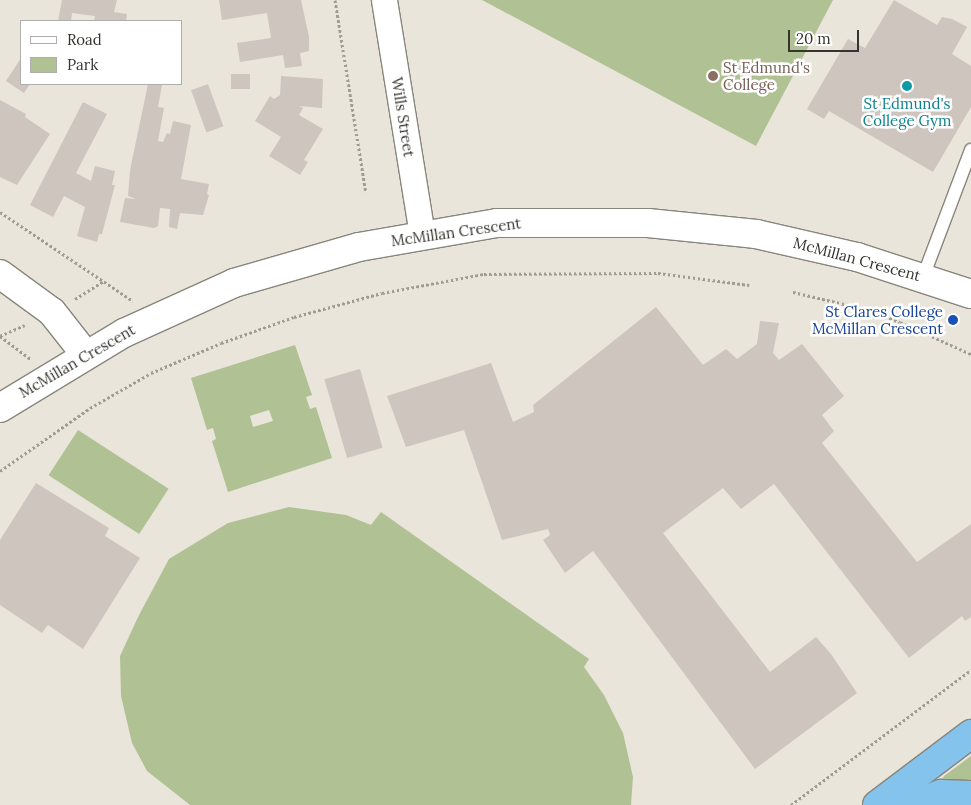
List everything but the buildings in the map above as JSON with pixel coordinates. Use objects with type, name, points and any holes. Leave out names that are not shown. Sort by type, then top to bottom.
[{"type":"highway","points":[[877,805],[971,734]]},
{"type":"highway","points":[[912,805],[941,794],[971,795]]},
{"type":"street","name":"Wills Street","points":[[384,0],[422,234]]},
{"type":"street","name":"McMillan Crescent","points":[[0,408],[52,373],[85,354],[157,316],[234,284],[288,266],[422,234],[527,222],[666,224],[786,240],[923,277],[971,294]]},
{"type":"street","points":[[0,274],[52,312],[85,354]]},
{"type":"lane","points":[[923,277],[971,150]]},
{"type":"path","points":[[335,0],[366,193]]},
{"type":"path","points":[[0,212],[157,316]]},
{"type":"path","points":[[0,471],[90,408],[151,373],[221,343],[294,317],[382,293],[484,274],[658,273],[749,285]]},
{"type":"path","points":[[792,292],[860,308],[900,322],[971,354]]},
{"type":"path","points":[[0,336],[52,373]]},
{"type":"path","points":[[790,805],[971,670]]},
{"type":"green space","points":[[482,0],[833,0],[756,146]]},
{"type":"green space","points":[[295,345],[312,395],[306,397],[310,409],[316,407],[332,458],[228,492],[212,441],[216,439],[213,428],[207,430],[191,378]],"holes":[[[269,410],[273,421],[253,427],[250,416]]]},
{"type":"green space","points":[[78,430],[169,489],[139,534],[49,475]]},
{"type":"green space","points":[[289,507],[346,515],[371,525],[381,512],[589,659],[584,667],[604,695],[623,733],[633,777],[631,805],[190,805],[147,771],[132,743],[121,696],[120,656],[139,615],[169,559],[228,523]]},
{"type":"green space","points":[[971,756],[971,784],[942,780],[944,776]]},
{"type":"place","name":"St Edmund's College","points":[[713,76]]},
{"type":"place","name":"St Edmund's College Gym","points":[[907,86]]},
{"type":"place","name":"St Clares College McMillan Crescent","points":[[953,320]]}]
